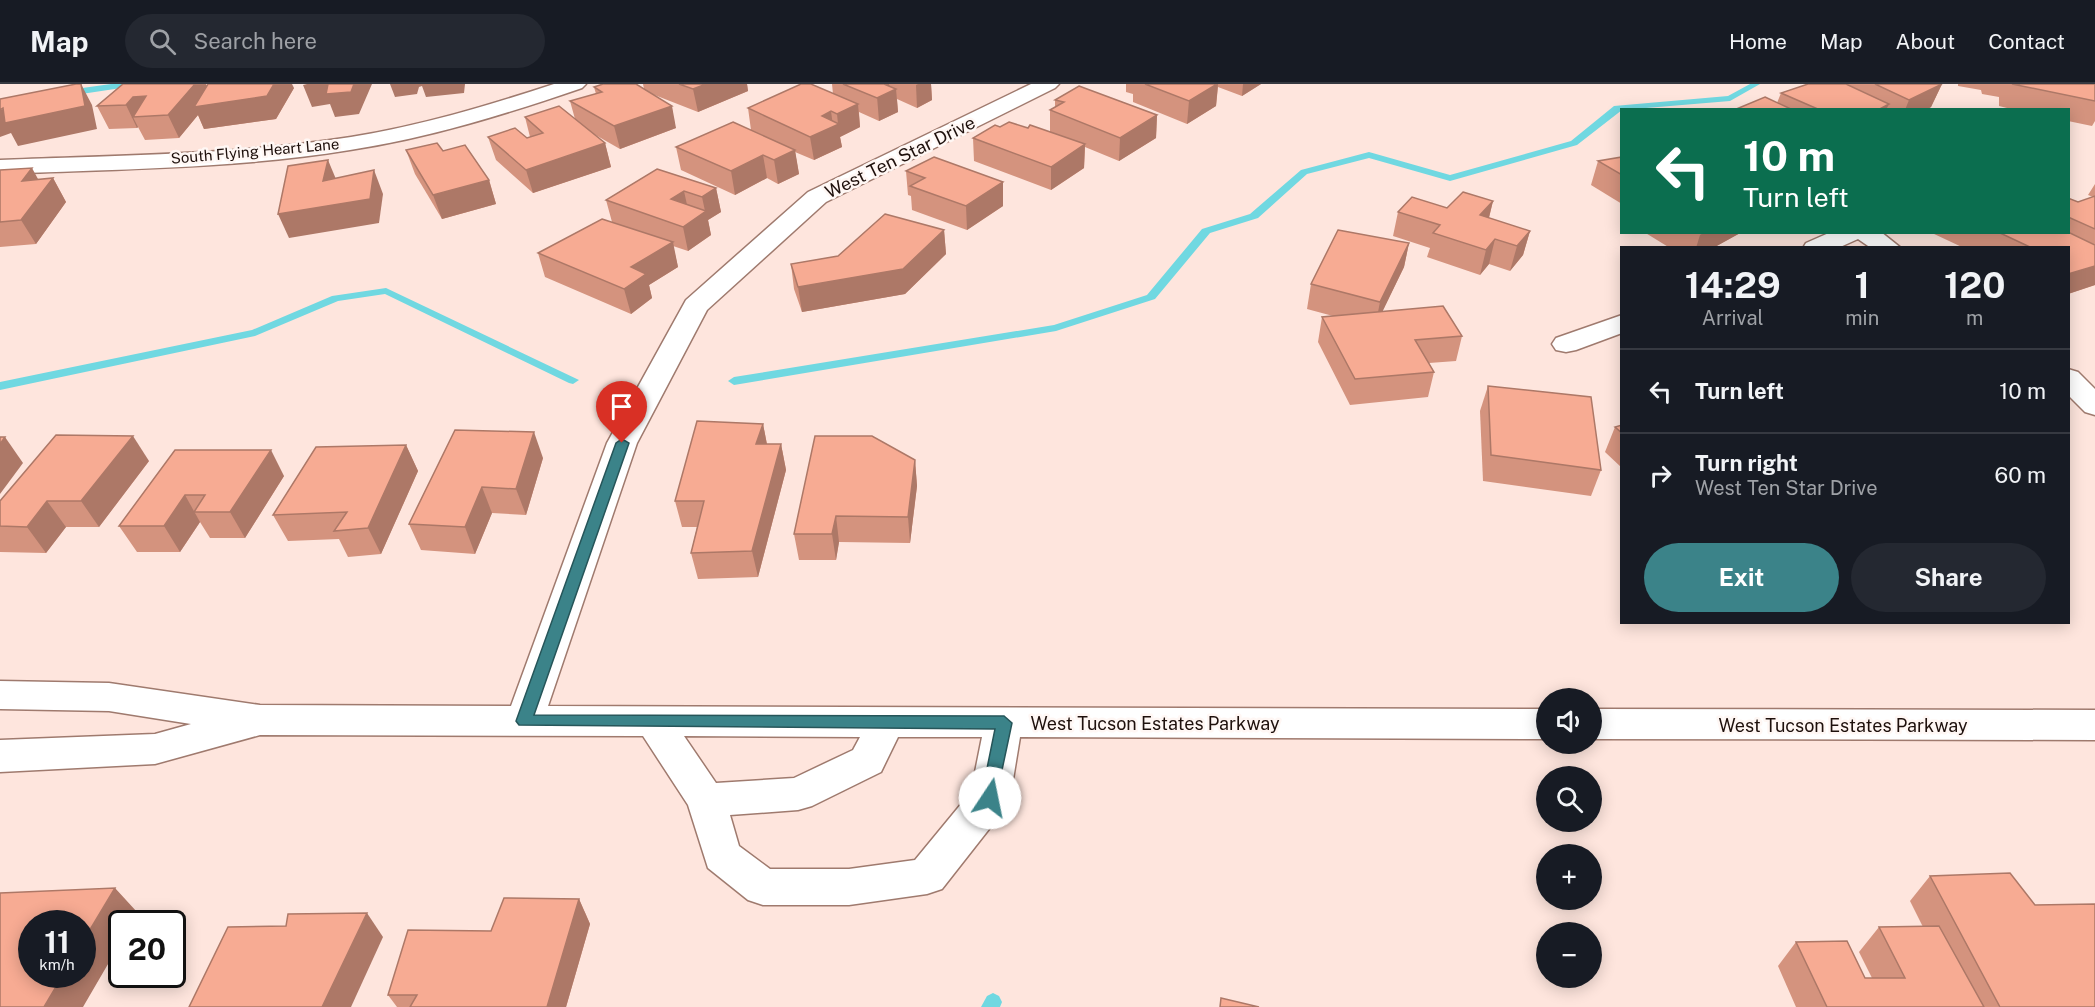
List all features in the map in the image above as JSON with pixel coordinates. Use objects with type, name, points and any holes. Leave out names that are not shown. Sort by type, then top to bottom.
[{"type":"street","name":"South Flying Heart Lane","points":[[0,167],[209,158],[320,148],[442,125],[575,84]]},
{"type":"street","name":"West Ten Star Drive","points":[[524,721],[622,443],[696,306],[817,198],[1048,84]]},
{"type":"street","points":[[1820,246],[1849,234]]},
{"type":"street","points":[[1866,234],[1886,246]]},
{"type":"street","points":[[1566,344],[1620,324]]},
{"type":"street","points":[[2070,380],[2095,406]]},
{"type":"street","name":"West Tucson Estates Parkway","points":[[0,695],[109,697],[260,720],[1536,724]]},
{"type":"street","name":"West Tucson Estates Parkway","points":[[0,756],[155,749],[260,720]]},
{"type":"street","points":[[653,721],[706,800],[722,856],[763,887],[849,887],[927,876],[990,798],[1004,723]]},
{"type":"street","points":[[706,800],[798,794],[867,761],[886,722]]},
{"type":"street","name":"West Tucson Estates Parkway","points":[[1602,724],[2095,725]]},
{"type":"building","points":[[81,84],[85,106],[5,123],[3,108],[0,110],[0,99]]},
{"type":"building","points":[[123,84],[195,84],[168,115],[133,117],[146,96],[133,97],[126,105],[97,106]]},
{"type":"building","points":[[208,84],[274,84],[267,96],[194,107]]},
{"type":"building","points":[[328,84],[354,84],[351,92],[326,94]]},
{"type":"building","points":[[603,84],[636,84],[672,106],[614,126],[570,101],[602,92],[594,87]]},
{"type":"building","points":[[679,84],[706,84],[693,89]]},
{"type":"building","points":[[801,84],[811,84],[858,104],[837,114],[831,111],[822,116],[839,124],[810,137],[748,108]]},
{"type":"building","points":[[843,84],[884,84],[896,89],[877,98]]},
{"type":"building","points":[[1145,84],[1217,84],[1189,101]]},
{"type":"building","points":[[1808,84],[1846,84],[1889,104],[1882,108],[1815,108],[1781,93]]},
{"type":"building","points":[[1875,84],[1942,84],[1909,100]]},
{"type":"building","points":[[2012,84],[2095,84],[2095,101]]},
{"type":"building","points":[[1079,86],[1157,115],[1120,138],[1050,110],[1064,102],[1055,100]]},
{"type":"building","points":[[1765,97],[1789,108],[1739,108]]},
{"type":"building","points":[[559,106],[605,143],[526,170],[488,137],[515,128],[527,138],[543,133],[525,117]]},
{"type":"building","points":[[733,122],[795,150],[774,160],[763,155],[731,171],[676,147]]},
{"type":"building","points":[[1009,122],[1028,128],[1030,125],[1085,144],[1051,167],[973,138],[995,125],[1000,127]]},
{"type":"building","points":[[437,143],[443,151],[465,145],[489,180],[433,195],[406,150]]},
{"type":"building","points":[[934,157],[1003,182],[966,206],[910,186],[925,178],[906,171]]},
{"type":"building","points":[[1620,157],[1620,174],[1598,161]]},
{"type":"building","points":[[328,160],[323,181],[374,170],[370,199],[278,214],[288,166]]},
{"type":"building","points":[[32,168],[22,181],[53,178],[21,220],[0,222],[0,170]]},
{"type":"building","points":[[657,169],[716,188],[702,197],[684,191],[671,199],[706,211],[683,227],[606,200]]},
{"type":"building","points":[[1463,192],[1493,201],[1480,215],[1530,231],[1517,246],[1495,239],[1486,250],[1433,233],[1440,225],[1398,212],[1412,197],[1447,208]]},
{"type":"building","points":[[2095,196],[2095,229],[2070,218],[2070,199],[2078,202]]},
{"type":"building","points":[[885,214],[944,230],[903,269],[798,287],[791,264],[838,256]]},
{"type":"building","points":[[602,219],[673,242],[631,267],[646,274],[624,289],[538,253]]},
{"type":"building","points":[[1338,230],[1409,243],[1380,302],[1311,284]]},
{"type":"building","points":[[2070,233],[2095,245],[2095,266],[2070,273],[2070,246],[2028,246],[2002,234]]},
{"type":"building","points":[[1443,306],[1462,336],[1415,340],[1434,372],[1355,379],[1322,317]]},
{"type":"building","points":[[1488,386],[1591,397],[1601,470],[1491,455]]},
{"type":"building","points":[[697,421],[763,424],[756,444],[781,444],[752,551],[691,553],[704,501],[675,501]]},
{"type":"building","points":[[455,430],[534,432],[516,489],[482,487],[465,527],[409,524]]},
{"type":"building","points":[[56,435],[133,436],[81,501],[47,501],[27,527],[0,526],[0,501]]},
{"type":"building","points":[[815,436],[872,436],[915,460],[908,517],[836,516],[832,534],[794,534]]},
{"type":"building","points":[[406,445],[368,528],[334,531],[347,512],[273,515],[316,447]]},
{"type":"building","points":[[175,450],[271,450],[230,512],[194,512],[205,495],[185,495],[164,526],[119,526]]},
{"type":"building","points":[[2010,873],[2035,905],[2095,904],[2095,1007],[2000,1007],[1930,876]]},
{"type":"building","points":[[115,888],[96,920],[96,910],[18,910],[18,988],[55,988],[44,1007],[0,1007],[0,893]]},
{"type":"building","points":[[504,898],[579,899],[547,1007],[410,1007],[417,995],[388,995],[408,930],[491,931]]},
{"type":"building","points":[[367,913],[322,1007],[189,1007],[228,927],[286,926],[288,914]]},
{"type":"building","points":[[1939,926],[1984,1007],[1827,1007],[1796,942],[1847,941],[1865,978],[1905,978],[1879,927]]},
{"type":"building","points":[[1221,998],[1259,1007],[1220,1007]]},
{"type":"waterway","points":[[68,93],[128,84]]},
{"type":"waterway","points":[[734,381],[1056,328],[1151,297],[1206,231],[1254,216],[1304,172],[1369,155],[1450,178],[1574,143],[1617,108],[1730,98],[1756,84]]},
{"type":"waterway","points":[[0,386],[255,333],[336,298],[386,291],[573,380]]},
{"type":"waterway","points":[[990,1007],[993,1002]]},
{"type":"route","points":[[622,443],[524,721],[1004,723],[990,798]]}]
